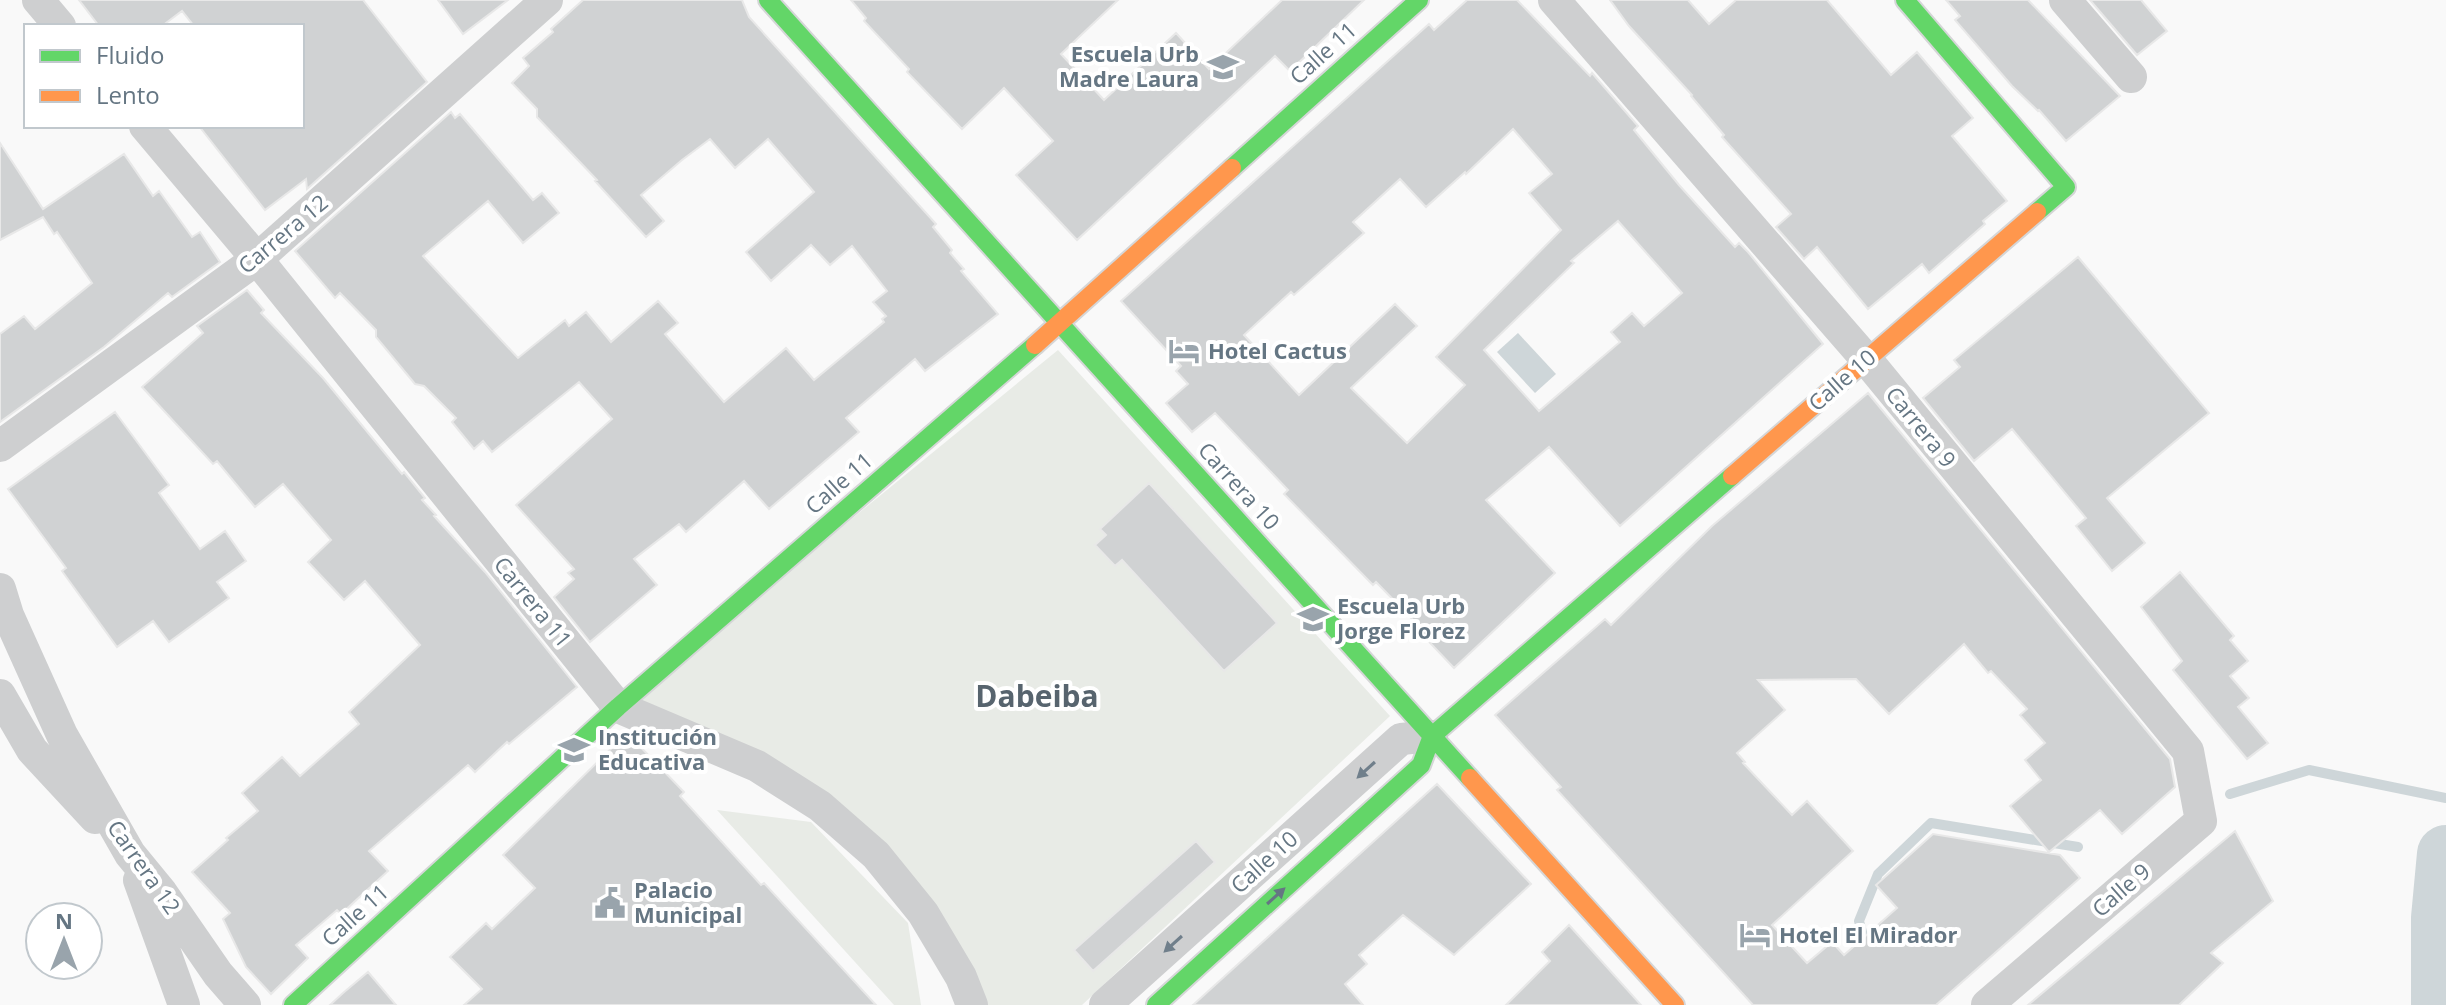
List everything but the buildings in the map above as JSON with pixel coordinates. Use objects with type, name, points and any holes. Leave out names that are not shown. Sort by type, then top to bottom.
[{"type":"street","points":[[38,0],[58,24]]},
{"type":"street","name":"Carrera 12","points":[[0,446],[257,259],[547,0]]},
{"type":"street","name":"Carrera 10","points":[[768,0],[1675,1005]]},
{"type":"street","name":"Calle 11","points":[[293,1005],[618,707],[1060,323],[1419,0]]},
{"type":"street","name":"Carrera 9","points":[[1554,0],[1866,359],[2188,751]]},
{"type":"street","name":"Calle 10","points":[[1156,1005],[1421,765],[1432,736],[2066,187],[1905,0]]},
{"type":"street","points":[[2065,0],[2131,77]]},
{"type":"street","name":"Carrera 11","points":[[147,128],[257,259],[618,707],[757,766],[820,806],[876,855],[923,913],[961,977],[972,1005]]},
{"type":"street","name":"Carrera 12","points":[[0,589],[8,615],[62,735],[130,854],[162,893],[218,974],[245,1005]]},
{"type":"street","points":[[0,695],[32,750],[130,854],[184,1005]]},
{"type":"street","name":"Calle 10","points":[[1105,1005],[1401,739],[1432,736]]},
{"type":"street","name":"Calle 9","points":[[1987,1005],[2201,821],[2188,751]]},
{"type":"shaded area","points":[[1518,333],[1556,374],[1535,393],[1497,352]]},
{"type":"shaded area","points":[[1058,350],[1390,716],[1082,1005],[974,1005],[865,825],[629,701]]},
{"type":"shaded area","points":[[717,810],[811,822],[908,923],[921,1005],[894,1005]]},
{"type":"waterway","points":[[2230,794],[2309,770],[2446,798]]},
{"type":"waterway","points":[[1867,950],[1859,921],[1878,874],[1931,823],[2078,847]]},
{"type":"waterway","points":[[2440,1005],[2440,918],[2446,854]]},
{"type":"traffic: fast","points":[[768,0],[1470,778]]},
{"type":"traffic: fast","points":[[1232,168],[1419,0]]},
{"type":"traffic: fast","points":[[1905,0],[2066,187],[2037,212]]},
{"type":"traffic: fast","points":[[293,1005],[618,707],[1035,345]]},
{"type":"traffic: fast","points":[[1156,1005],[1421,765],[1432,736],[1732,476]]},
{"type":"traffic: slow","points":[[1035,345],[1232,168]]},
{"type":"traffic: slow","points":[[1732,476],[2037,212]]},
{"type":"traffic: slow","points":[[1470,778],[1675,1005]]},
{"type":"place","name":"Escuela Urb Madre Laura","points":[[1223,67]]},
{"type":"place","name":"Hotel Cactus","points":[[1184,351]]},
{"type":"place","name":"Escuela Urb Jorge Florez","points":[[1313,619]]},
{"type":"place","name":"Institución Educativa","points":[[574,750]]},
{"type":"place","name":"Palacio Municipal","points":[[610,903]]},
{"type":"place","name":"Hotel El Mirador","points":[[1755,935]]},
{"type":"district","name":"Dabeiba","points":[[1037,697]]}]
